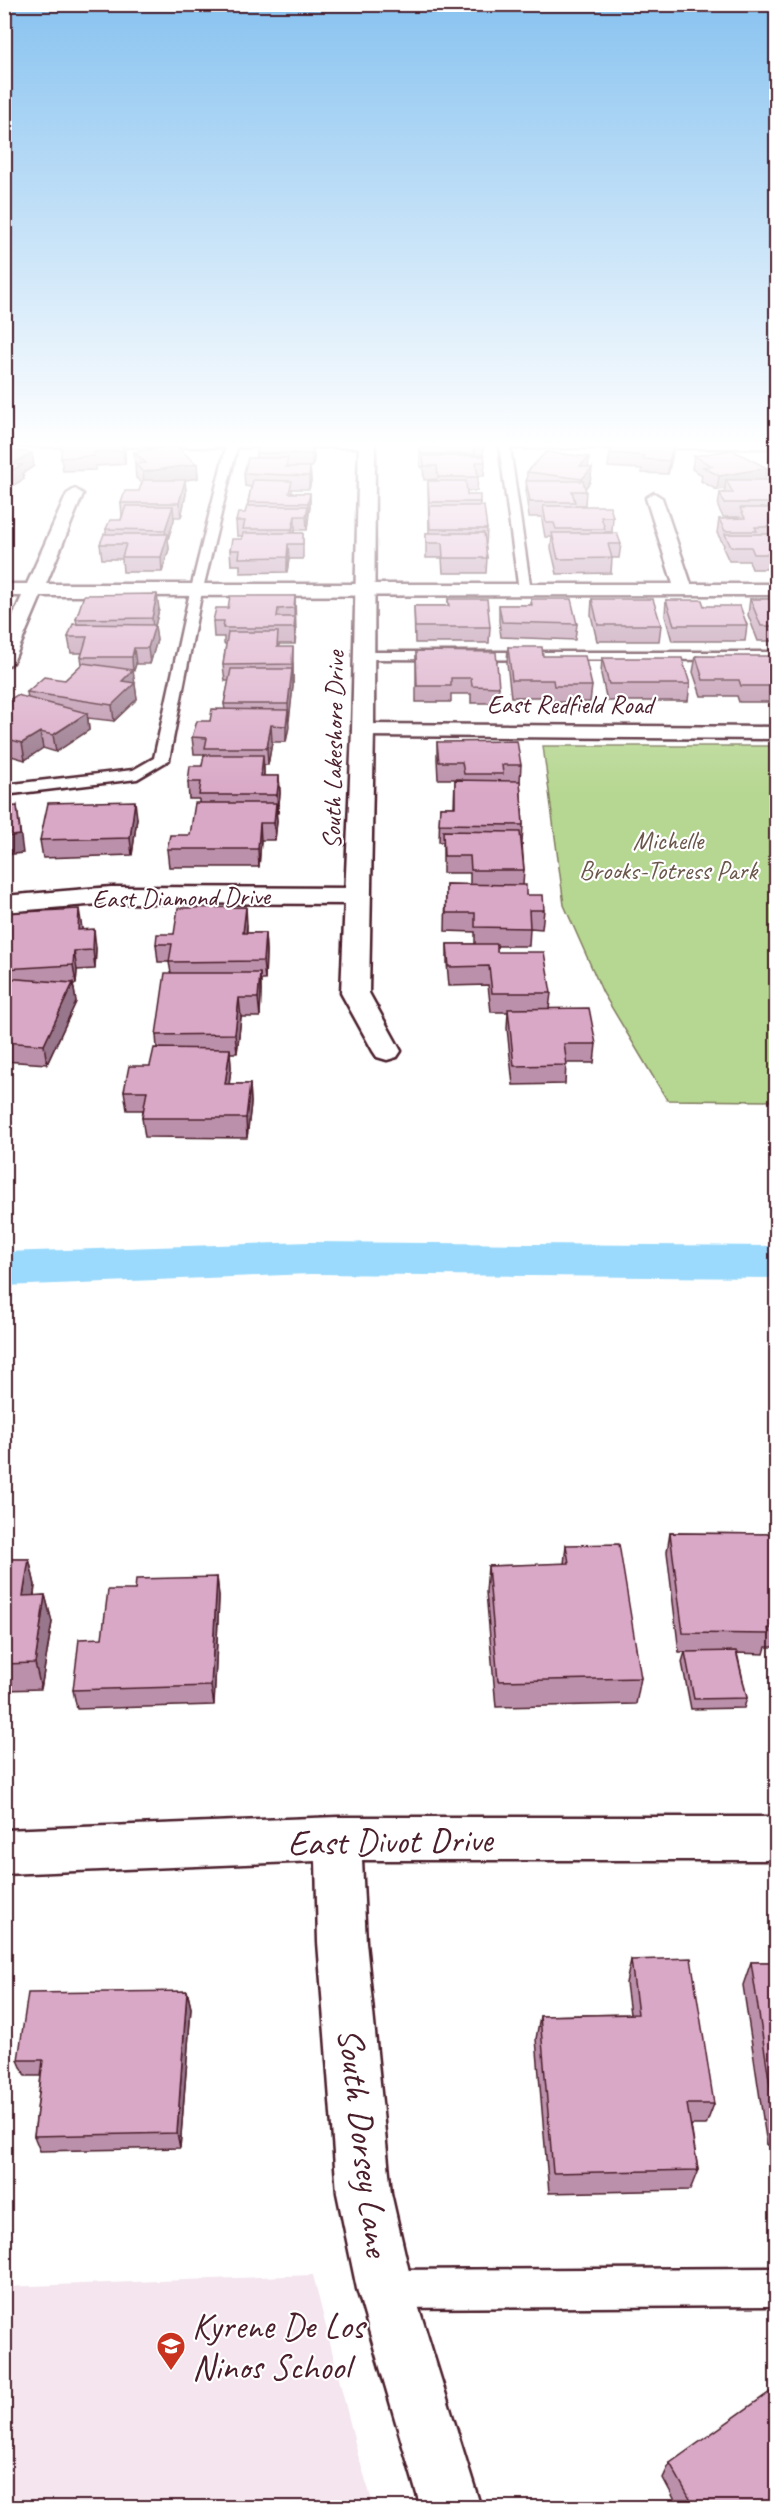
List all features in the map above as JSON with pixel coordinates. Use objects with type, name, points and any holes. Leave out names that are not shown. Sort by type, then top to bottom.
[{"type":"street","points":[[4,660],[49,559]]},
{"type":"street","name":"South Lakeshore Drive","points":[[365,559],[363,730],[355,993],[387,1051]]},
{"type":"street","points":[[674,559],[684,591]]},
{"type":"street","points":[[4,590],[777,590]]},
{"type":"street","name":"East Redfield Road","points":[[363,730],[777,733]]},
{"type":"street","name":"East Diamond Drive","points":[[4,904],[111,896],[358,896]]},
{"type":"street","name":"East Divot Drive","points":[[4,1852],[338,1839],[777,1838]]},
{"type":"street","name":"South Dorsey Lane","points":[[338,1839],[342,1942],[364,2193],[385,2289],[451,2508]]},
{"type":"lane","points":[[4,790],[137,774],[161,760],[204,559]]},
{"type":"lane","points":[[521,559],[525,591]]},
{"type":"lane","points":[[364,656],[777,656]]},
{"type":"lane","points":[[385,2289],[777,2287]]},
{"type":"shaded area","name":"Kyrene De Los Ninos School","points":[[313,2275],[358,2455],[374,2507],[5,2507],[5,2287]]},
{"type":"green space","name":"Michelle Brooks-Totress Park","points":[[543,746],[776,746],[776,1101],[667,1100],[603,993],[564,905]]},
{"type":"building","points":[[157,594],[152,618],[76,619],[84,595]]},
{"type":"building","points":[[230,596],[295,596],[294,608],[278,609],[277,617],[295,617],[294,628],[223,628],[224,621],[213,621],[216,608],[228,608]]},
{"type":"building","points":[[448,599],[487,599],[490,627],[415,627],[414,606],[449,606]]},
{"type":"building","points":[[531,599],[571,599],[577,624],[502,622],[499,605],[532,605]]},
{"type":"building","points":[[592,599],[653,599],[661,625],[598,625]]},
{"type":"building","points":[[750,599],[777,599],[777,626],[761,626]]},
{"type":"building","points":[[666,600],[702,600],[704,606],[740,606],[747,625],[674,625]]},
{"type":"building","points":[[73,624],[155,625],[148,648],[134,648],[132,657],[81,657],[87,637],[68,637]]},
{"type":"building","points":[[228,632],[278,632],[277,647],[293,647],[292,664],[223,665]]},
{"type":"building","points":[[508,647],[542,647],[543,656],[585,656],[592,686],[554,686],[553,680],[512,680]]},
{"type":"building","points":[[416,651],[496,652],[499,687],[472,686],[471,678],[451,678],[451,686],[417,686]]},
{"type":"building","points":[[696,656],[770,656],[777,671],[777,686],[741,686],[739,680],[703,680]]},
{"type":"building","points":[[602,658],[682,658],[690,684],[609,684]]},
{"type":"building","points":[[83,663],[133,670],[122,681],[135,683],[112,705],[27,692],[44,677],[65,680]]},
{"type":"building","points":[[231,669],[292,669],[288,704],[224,704]]},
{"type":"building","points":[[17,695],[87,713],[53,735],[40,732],[22,743],[4,738],[4,711],[7,710],[4,709],[4,703]]},
{"type":"building","points":[[212,709],[288,710],[286,726],[271,725],[267,748],[205,748],[207,738],[192,737],[197,721],[210,721]]},
{"type":"building","points":[[517,741],[521,765],[502,765],[503,774],[464,774],[462,762],[439,762],[437,742]]},
{"type":"building","points":[[204,755],[263,755],[261,776],[279,776],[277,795],[199,795],[201,782],[188,782],[190,766],[202,766]]},
{"type":"building","points":[[455,780],[520,781],[523,825],[439,824],[440,807],[455,807]]},
{"type":"building","points":[[135,801],[130,838],[40,840],[48,803]]},
{"type":"building","points":[[195,803],[276,803],[274,823],[260,823],[258,849],[167,849],[170,835],[190,835]]},
{"type":"building","points":[[17,806],[20,835],[4,837],[4,807]]},
{"type":"building","points":[[443,831],[520,832],[524,870],[471,870],[470,856],[444,856]]},
{"type":"building","points":[[446,884],[526,885],[526,895],[543,895],[544,910],[529,910],[530,928],[475,927],[475,913],[446,913]]},
{"type":"building","points":[[246,907],[243,933],[265,933],[263,961],[169,962],[172,944],[156,944],[157,934],[174,934],[178,908]]},
{"type":"building","points":[[79,909],[78,930],[94,929],[93,950],[74,951],[73,965],[4,969],[9,936],[4,936],[4,913]]},
{"type":"building","points":[[447,944],[497,944],[497,952],[544,952],[551,993],[492,993],[489,966],[449,967]]},
{"type":"building","points":[[165,973],[260,973],[258,998],[239,998],[235,1034],[156,1035]]},
{"type":"building","points":[[4,978],[73,983],[44,1045],[4,1042]]},
{"type":"building","points":[[589,1008],[596,1044],[564,1044],[567,1065],[514,1066],[508,1009]]},
{"type":"building","points":[[154,1048],[230,1049],[225,1084],[250,1084],[246,1118],[142,1118],[147,1091],[124,1091],[129,1066],[150,1066]]},
{"type":"building","points":[[670,1533],[777,1534],[777,1628],[768,1628],[769,1634],[683,1633]]},
{"type":"building","points":[[619,1544],[641,1678],[498,1681],[488,1566],[569,1563],[566,1545]]},
{"type":"building","points":[[4,1559],[29,1559],[23,1596],[45,1595],[35,1663],[4,1664]]},
{"type":"building","points":[[217,1577],[211,1686],[73,1690],[79,1639],[102,1638],[108,1590],[135,1590],[136,1579]]},
{"type":"building","points":[[736,1651],[747,1698],[694,1699],[685,1652]]},
{"type":"building","points":[[691,1958],[714,2104],[687,2104],[698,2170],[553,2173],[540,2016],[638,2014],[631,1960]]},
{"type":"building","points":[[751,1962],[777,1962],[777,2124],[776,2124]]},
{"type":"building","points":[[187,1991],[177,2133],[34,2136],[43,2060],[18,2060],[28,1993]]},
{"type":"building","points":[[777,2387],[777,2508],[695,2508],[670,2463]]},
{"type":"waterway","points":[[4,1269],[310,1258],[776,1262]]},
{"type":"place","name":"Kyrene De Los Ninos School","points":[[171,2372]]}]
